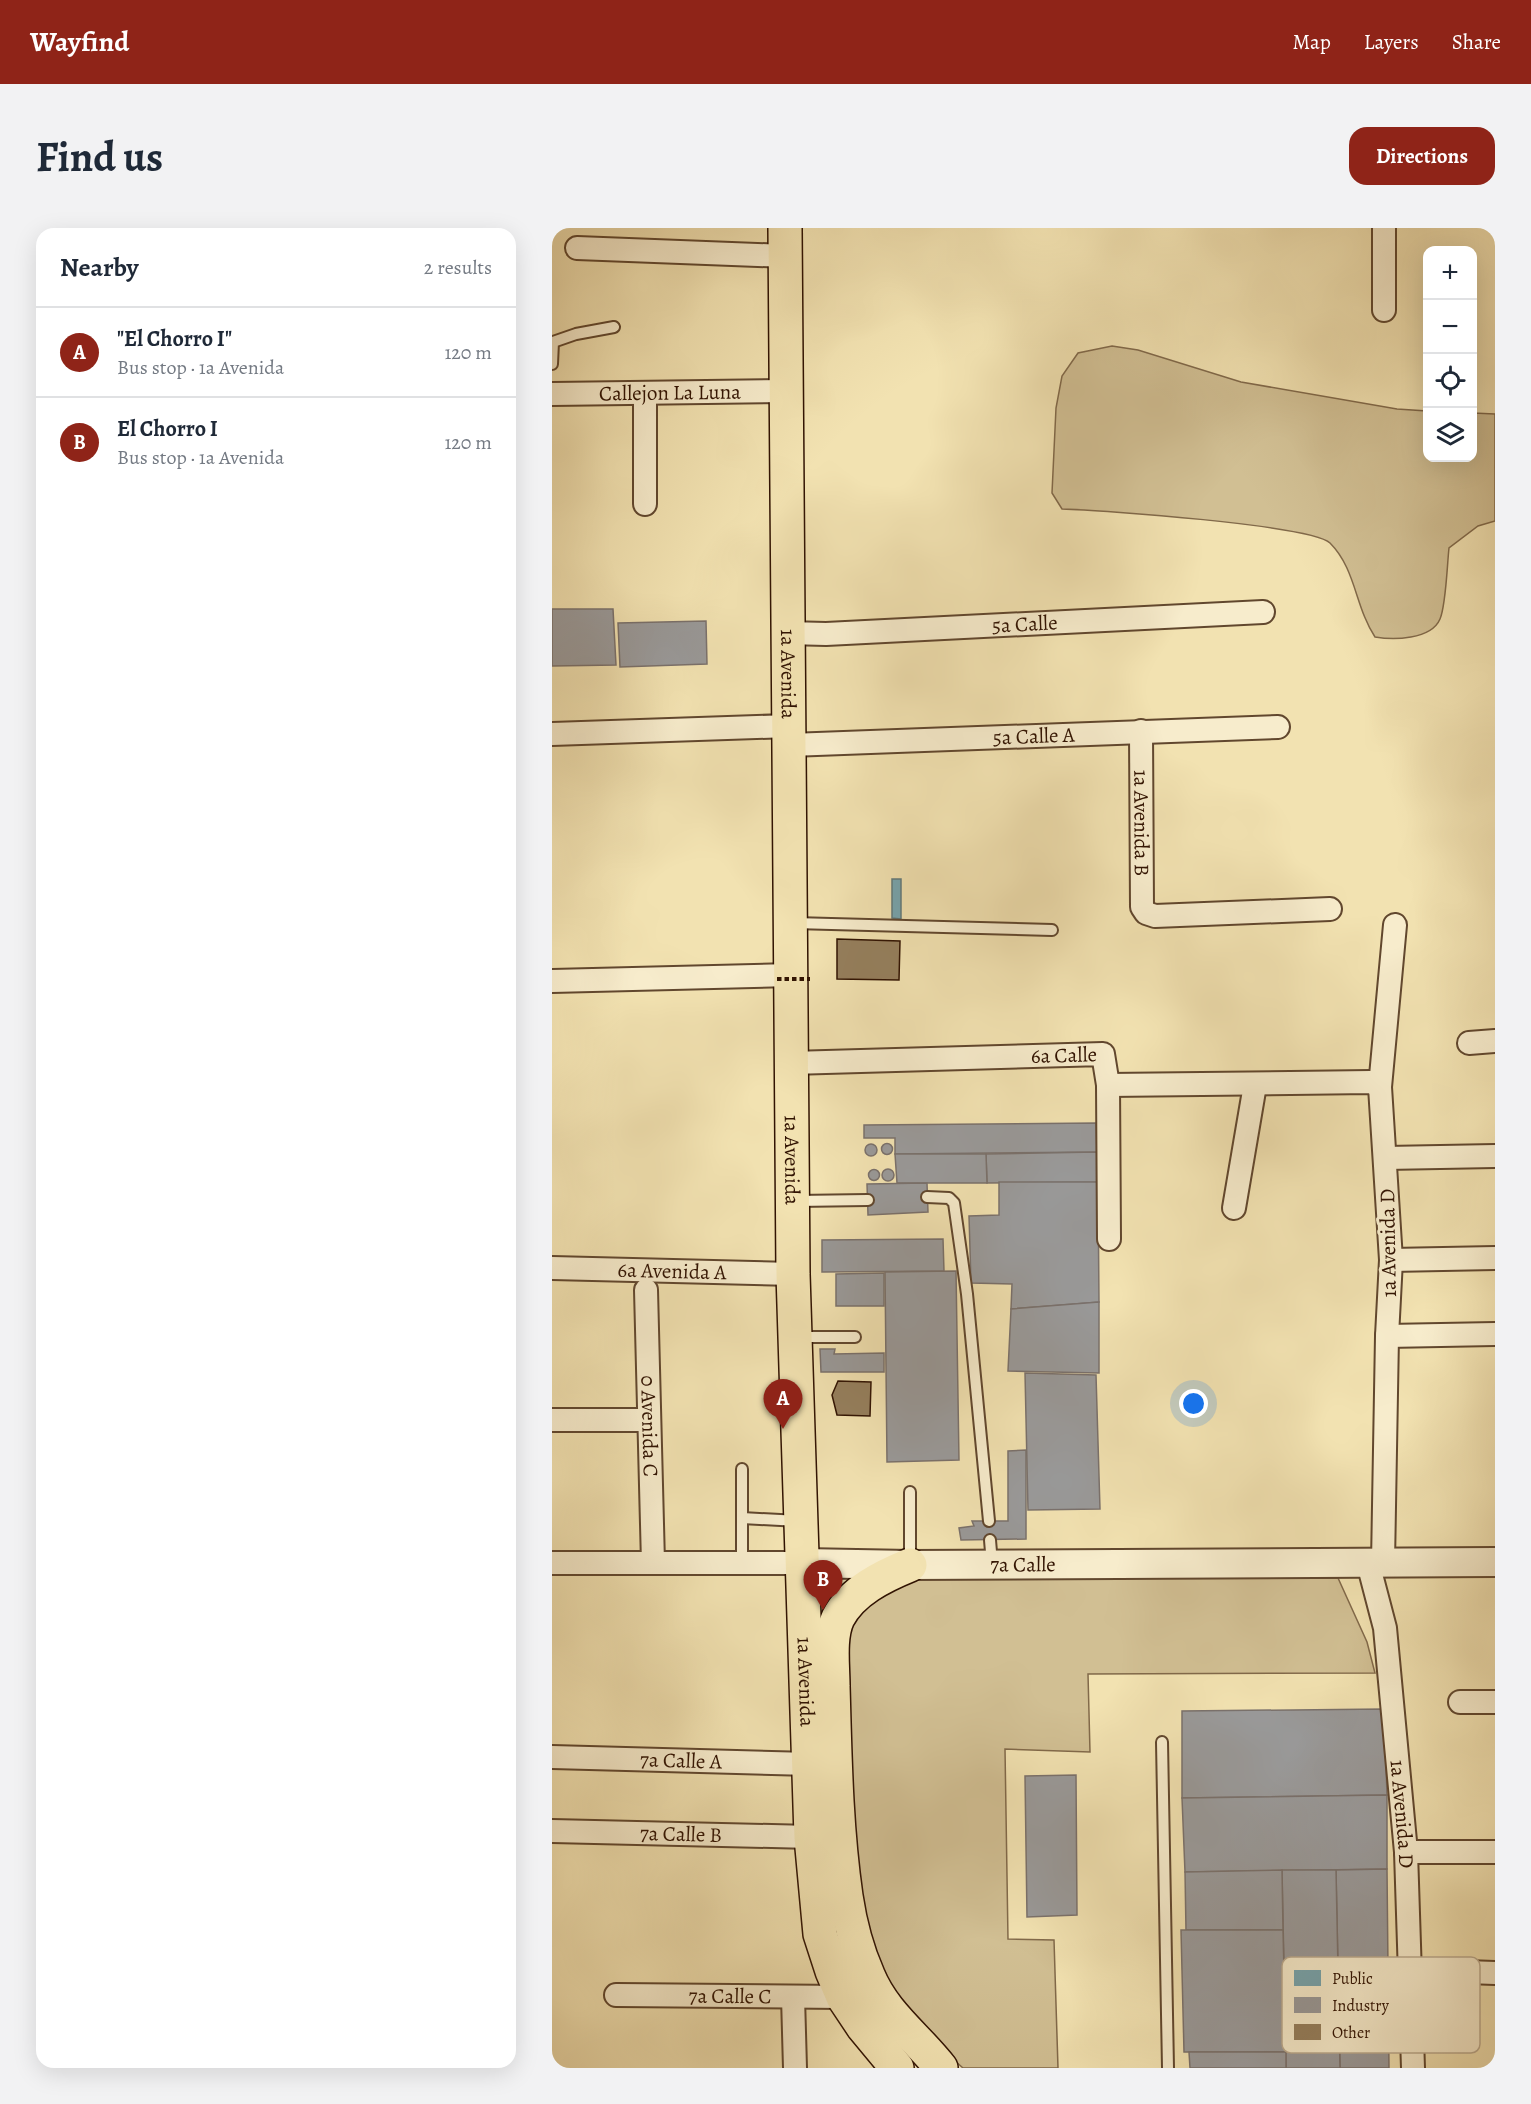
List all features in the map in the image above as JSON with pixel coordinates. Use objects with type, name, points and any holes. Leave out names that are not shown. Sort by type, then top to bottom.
[{"type":"main road","name":"1a Avenida","points":[[785,242],[788,391],[787,633],[790,923],[793,978],[791,1063],[793,1274],[811,1837],[820,1934],[843,1997],[876,2045],[897,2068]]},
{"type":"main road","points":[[910,1565],[882,1576],[850,1602],[838,1619],[833,1656],[834,1747],[846,1896],[855,1940],[868,1976],[894,2019],[941,2068]]},
{"type":"street","points":[[1384,228],[1384,310]]},
{"type":"street","points":[[578,248],[785,242]]},
{"type":"street","name":"Callejon La Luna","points":[[552,394],[788,391]]},
{"type":"street","points":[[645,393],[645,504]]},
{"type":"street","name":"5a Calle","points":[[787,633],[826,634],[1263,612]]},
{"type":"street","name":"5a Calle A","points":[[789,735],[1278,727]]},
{"type":"street","name":"1a Avenida B","points":[[1141,731],[1142,907],[1146,913],[1155,916],[1330,909]]},
{"type":"street","points":[[552,735],[789,735]]},
{"type":"street","name":"1a Avenida D","points":[[1395,925],[1380,1087],[1391,1260],[1376,1563],[1385,1628],[1406,1852],[1410,1957]]},
{"type":"street","points":[[552,981],[793,978]]},
{"type":"street","points":[[1469,1043],[1495,1041]]},
{"type":"street","name":"6a Calle","points":[[791,1063],[1100,1052],[1106,1059],[1108,1084],[1255,1085],[1371,1082],[1380,1087]]},
{"type":"street","points":[[1108,1084],[1108,1239]]},
{"type":"street","points":[[1234,1208],[1255,1085]]},
{"type":"street","points":[[1386,1158],[1495,1156]]},
{"type":"street","points":[[1391,1260],[1495,1258]]},
{"type":"street","name":"6a Avenida A","points":[[552,1268],[793,1274]]},
{"type":"street","name":"0 Avenida C","points":[[646,1290],[653,1563]]},
{"type":"street","points":[[1387,1336],[1495,1334]]},
{"type":"street","points":[[552,1420],[648,1420]]},
{"type":"street","name":"7a Calle","points":[[552,1563],[742,1562],[910,1565],[991,1552],[1376,1563],[1495,1562]]},
{"type":"street","points":[[1460,1702],[1495,1702]]},
{"type":"street","name":"7a Calle A","points":[[552,1757],[810,1764]]},
{"type":"street","name":"7a Calle B","points":[[552,1831],[811,1837]]},
{"type":"street","points":[[1406,1852],[1495,1852]]},
{"type":"street","points":[[1480,1972],[1495,1973]]},
{"type":"street","name":"7a Calle C","points":[[616,1995],[843,1997]]},
{"type":"street","points":[[794,1997],[795,2068]]},
{"type":"street","name":"1a Avenida D","points":[[1413,2053],[1413,2068]]},
{"type":"lane","points":[[552,364],[553,342],[576,334],[614,327]]},
{"type":"lane","points":[[790,923],[1052,930]]},
{"type":"lane","points":[[927,1197],[949,1198],[954,1203],[966,1294],[989,1521]]},
{"type":"lane","points":[[792,1201],[868,1200]]},
{"type":"lane","points":[[795,1337],[855,1337]]},
{"type":"lane","points":[[742,1469],[742,1562]]},
{"type":"lane","points":[[910,1492],[910,1565]]},
{"type":"lane","points":[[742,1518],[802,1521]]},
{"type":"lane","points":[[1162,1742],[1168,2068]]},
{"type":"shaded area","points":[[1112,346],[1138,350],[1241,382],[1397,409],[1423,411],[1423,462],[1477,462],[1477,413],[1495,414],[1495,521],[1478,526],[1449,548],[1444,605],[1440,619],[1435,626],[1429,631],[1411,637],[1375,637],[1339,553],[1330,543],[1315,536],[1286,530],[1203,520],[1062,509],[1052,493],[1056,408],[1062,376],[1078,353]]},
{"type":"shaded area","points":[[916,1575],[1338,1578],[1367,1642],[1375,1673],[1088,1674],[1090,1752],[1005,1749],[1008,1939],[1054,1940],[1058,2068],[963,2068],[914,2022],[891,1992],[872,1952],[858,1908],[850,1862],[846,1814],[844,1766],[846,1627],[876,1594]]},
{"type":"building: Public","points":[[892,879],[901,879],[901,919],[892,918]]},
{"type":"building: Industry","points":[[552,609],[613,609],[616,665],[552,666]]},
{"type":"building: Industry","points":[[706,621],[707,664],[620,667],[618,623]]},
{"type":"building: Industry","points":[[1096,1123],[1097,1152],[895,1154],[895,1138],[864,1138],[864,1125]]},
{"type":"building: Industry","points":[[887,1143],[893,1149],[887,1155],[881,1149]]},
{"type":"building: Industry","points":[[871,1144],[877,1150],[871,1156],[865,1150]]},
{"type":"building: Industry","points":[[1097,1152],[1098,1182],[987,1183],[986,1154]]},
{"type":"building: Industry","points":[[895,1154],[986,1154],[987,1183],[897,1183]]},
{"type":"building: Industry","points":[[874,1169],[880,1175],[874,1181],[868,1175]]},
{"type":"building: Industry","points":[[888,1169],[894,1175],[888,1181],[882,1175]]},
{"type":"building: Industry","points":[[999,1182],[1098,1182],[1099,1302],[1011,1309],[1012,1284],[971,1283],[969,1216],[999,1215]]},
{"type":"building: Industry","points":[[927,1183],[928,1212],[868,1215],[867,1184]]},
{"type":"building: Industry","points":[[943,1239],[944,1271],[822,1272],[822,1240]]},
{"type":"building: Industry","points":[[956,1271],[959,1460],[887,1462],[885,1272]]},
{"type":"building: Industry","points":[[884,1273],[884,1306],[836,1306],[836,1274]]},
{"type":"building: Industry","points":[[1099,1302],[1099,1373],[1008,1371],[1011,1309]]},
{"type":"building: Industry","points":[[820,1349],[835,1349],[834,1354],[884,1353],[884,1372],[821,1372]]},
{"type":"building: Industry","points":[[1025,1373],[1096,1375],[1100,1509],[1028,1510]]},
{"type":"building: Industry","points":[[1026,1450],[1026,1539],[961,1540],[959,1528],[974,1526],[972,1521],[1008,1521],[1008,1451]]},
{"type":"building: Industry","points":[[1384,1709],[1387,1795],[1182,1798],[1182,1711]]},
{"type":"building: Industry","points":[[1076,1775],[1077,1915],[1027,1917],[1025,1776]]},
{"type":"building: Industry","points":[[1387,1795],[1387,1869],[1185,1872],[1182,1798]]},
{"type":"building: Industry","points":[[1387,1869],[1388,1957],[1338,1957],[1336,1870]]},
{"type":"building: Industry","points":[[1282,1870],[1336,1870],[1338,1957],[1284,1957]]},
{"type":"building: Industry","points":[[1282,1870],[1283,1930],[1186,1930],[1185,1872]]},
{"type":"building: Industry","points":[[1181,1930],[1283,1930],[1282,2052],[1184,2052]]},
{"type":"building: Industry","points":[[1189,2052],[1286,2053],[1286,2068],[1190,2068]]},
{"type":"building: Industry","points":[[1286,2053],[1340,2053],[1340,2068],[1286,2068]]},
{"type":"building: Industry","points":[[1340,2053],[1389,2053],[1389,2068],[1340,2068]]},
{"type":"building: Other","points":[[837,939],[900,941],[899,980],[837,979]]},
{"type":"building: Other","points":[[838,1381],[871,1382],[870,1416],[837,1415],[832,1395]]},
{"type":"place","name":"\"El Chorro I\"","points":[[783,1429]]},
{"type":"place","name":"El Chorro I","points":[[823,1610]]}]
